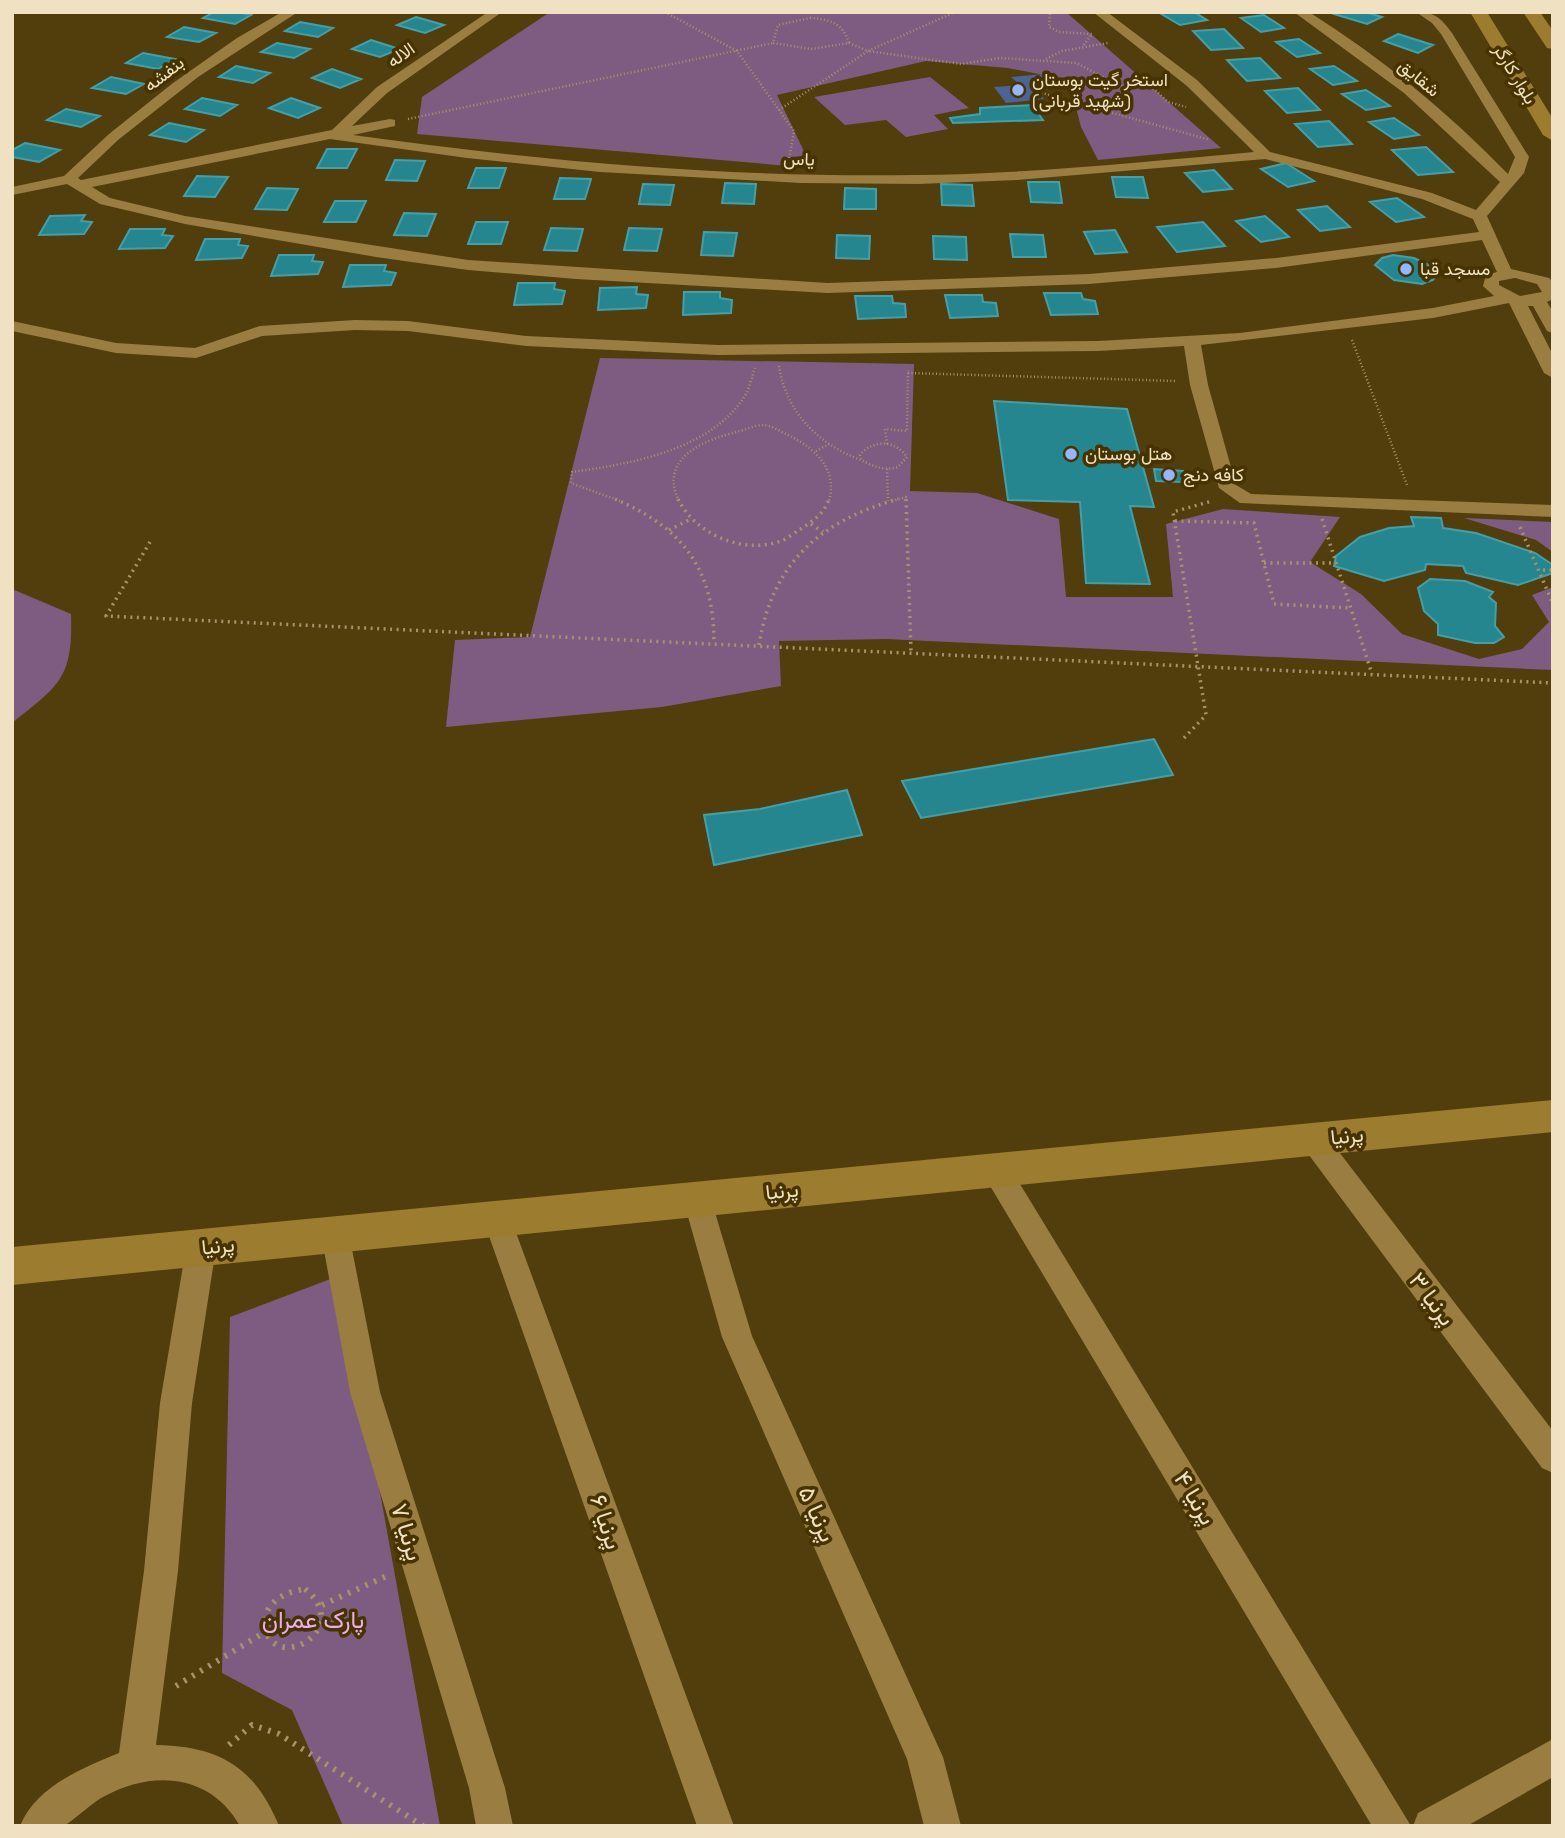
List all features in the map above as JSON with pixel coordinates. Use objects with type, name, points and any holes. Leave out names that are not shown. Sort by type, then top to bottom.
[{"type":"street","name":"بنفشه","points":[[73,182],[93,152],[209,62],[292,12]]},
{"type":"street","name":"الاله","points":[[334,136],[382,90],[496,12]]},
{"type":"street","points":[[1099,12],[1147,46],[1231,118],[1265,155],[1427,196],[1479,216],[1505,273]]},
{"type":"street","name":"شقایق","points":[[1300,12],[1421,102],[1476,148],[1507,181]]},
{"type":"street","points":[[1422,12],[1436,20],[1446,33],[1522,157],[1519,170],[1479,216]]},
{"type":"street","name":"بلوار کارگر","points":[[1478,12],[1553,135]]},
{"type":"street","points":[[1531,12],[1553,44]]},
{"type":"street","points":[[12,191],[334,136],[390,123]]},
{"type":"street","name":"یاس","points":[[334,136],[568,166],[667,174],[868,180],[983,177],[1265,155]]},
{"type":"street","points":[[73,182],[105,201],[186,220],[468,265],[827,288],[1101,278],[1276,263],[1488,235]]},
{"type":"street","points":[[1553,277],[1505,273],[1490,282],[1495,291],[1514,299],[1553,373]]},
{"type":"street","points":[[1535,277],[1548,286],[1547,297],[1553,328]]},
{"type":"street","points":[[12,327],[116,348],[197,353],[260,331],[355,324],[573,344],[755,350],[1098,346],[1192,341],[1547,297]]},
{"type":"street","points":[[1192,341],[1199,381],[1228,488],[1236,494],[1247,499],[1553,511]]},
{"type":"street","name":"پرنیا","points":[[12,1266],[1553,1116]]},
{"type":"street","name":"پرنیا ۳","points":[[1313,1139],[1553,1457]]},
{"type":"street","name":"پرنیا ۴","points":[[996,1170],[1394,1826]]},
{"type":"street","name":"پرنیا ۵","points":[[697,1199],[737,1337],[925,1757],[943,1826]]},
{"type":"street","name":"پرنیا ۶","points":[[497,1219],[716,1826]]},
{"type":"street","name":"پرنیا ۷","points":[[335,1234],[365,1392],[487,1788],[495,1826]]},
{"type":"street","points":[[136,1764],[161,1571],[176,1403],[201,1248]]},
{"type":"street","points":[[1432,1826],[1553,1757]]},
{"type":"street","points":[[38,1826],[48,1813],[91,1781],[136,1764],[183,1762],[225,1778],[256,1811],[261,1826]]},
{"type":"path","points":[[665,12],[737,51],[794,131],[785,177]]},
{"type":"path","points":[[779,110],[868,51],[955,12]]},
{"type":"path","points":[[1044,12],[1050,13],[1049,27],[1059,32],[1092,34],[1083,47]]},
{"type":"path","points":[[773,44],[778,25],[794,20],[820,19],[838,23],[848,33],[849,43]]},
{"type":"path","points":[[390,123],[773,44],[800,50],[825,50],[849,43],[868,51],[961,64],[1000,58],[1077,63],[1119,86],[1154,89],[1168,102],[1231,118]]},
{"type":"path","points":[[1045,60],[1062,51],[1101,43],[1147,46]]},
{"type":"path","points":[[1038,92],[1211,140]]},
{"type":"path","points":[[1346,324],[1415,506]]},
{"type":"path","points":[[887,444],[885,429],[907,431],[906,349]]},
{"type":"path","points":[[714,643],[715,607],[708,581],[695,558],[669,530],[625,502],[571,483],[572,472],[641,459],[698,436],[715,425],[740,401],[754,376],[755,350]]},
{"type":"path","points":[[779,350],[779,373],[788,397],[806,423],[829,444],[840,453],[861,460],[871,467],[887,469],[901,466],[907,457],[901,449],[887,444],[866,447],[860,455],[861,460]]},
{"type":"path","points":[[908,373],[1199,381]]},
{"type":"path","points":[[763,425],[793,436],[816,451],[830,471],[831,492],[828,503],[811,524],[766,546],[722,538],[689,520],[674,501],[671,481],[678,463],[706,440],[733,430],[763,425]]},
{"type":"path","points":[[698,436],[706,440]]},
{"type":"path","points":[[816,451],[829,444]]},
{"type":"path","points":[[887,469],[888,501]]},
{"type":"path","points":[[1184,738],[1206,715],[1173,512],[1236,494]]},
{"type":"path","points":[[759,645],[760,625],[771,589],[802,550],[823,532],[856,513],[906,497],[911,652]]},
{"type":"path","points":[[1316,502],[1373,674]]},
{"type":"path","points":[[1512,510],[1553,604]]},
{"type":"path","points":[[669,530],[689,520]]},
{"type":"path","points":[[1175,522],[1254,523],[1274,604],[1350,608]]},
{"type":"path","points":[[811,524],[823,532]]},
{"type":"path","points":[[150,542],[106,616],[1553,683]]},
{"type":"path","points":[[1264,563],[1336,563]]},
{"type":"path","points":[[1543,570],[1553,570]]},
{"type":"path","points":[[322,1605],[416,1563]]},
{"type":"path","points":[[305,1589],[316,1595],[322,1605],[322,1618],[317,1631],[295,1648],[282,1648],[271,1642],[265,1632],[265,1619],[270,1606],[280,1595],[305,1589]]},
{"type":"path","points":[[164,1694],[265,1632]]},
{"type":"path","points":[[202,1769],[252,1725],[279,1734],[423,1826]]},
{"type":"green space","points":[[550,12],[1066,12],[1221,148],[1098,160],[1081,127],[1069,80],[1008,68],[926,61],[777,95],[812,168],[417,134],[422,97]]},
{"type":"green space","points":[[930,77],[969,108],[934,115],[948,129],[906,137],[886,120],[845,125],[814,97]]},
{"type":"green space","points":[[600,358],[914,364],[910,491],[977,493],[1059,519],[1066,597],[1173,597],[1166,524],[1223,509],[1340,517],[1310,562],[1361,594],[1402,634],[1479,659],[1522,649],[1549,622],[1532,595],[1553,587],[1553,670],[886,639],[779,641],[781,686],[662,707],[446,727],[455,640],[530,637]]},
{"type":"green space","points":[[1464,518],[1553,522],[1553,552],[1536,540]]},
{"type":"green space","points":[[12,589],[71,614],[71,636],[66,667],[60,678],[42,699],[12,723]]},
{"type":"green space","name":"پارک عمران","points":[[341,1275],[440,1826],[343,1826],[292,1710],[222,1673],[230,1317]]},
{"type":"water","name":"استخر گیت بوستان (شهید قربانی)","points":[[1044,74],[1055,88],[1038,91],[1044,99],[1006,103],[994,87],[1020,85],[1011,77]]},
{"type":"building","points":[[214,12],[251,15],[235,24],[203,18]]},
{"type":"building","points":[[1158,12],[1194,12],[1207,20],[1180,25]]},
{"type":"building","points":[[1365,12],[1382,17],[1367,24],[1334,14]]},
{"type":"building","points":[[1264,15],[1284,28],[1261,32],[1241,18]]},
{"type":"building","points":[[416,17],[444,25],[425,33],[397,25]]},
{"type":"building","points":[[300,22],[333,28],[318,37],[285,31]]},
{"type":"building","points":[[184,27],[216,33],[199,42],[167,37]]},
{"type":"building","points":[[1224,29],[1243,48],[1211,50],[1193,31]]},
{"type":"building","points":[[1398,34],[1433,45],[1418,53],[1384,41]]},
{"type":"building","points":[[1299,39],[1320,53],[1297,57],[1276,42]]},
{"type":"building","points":[[371,40],[399,49],[380,57],[352,49]]},
{"type":"building","points":[[277,43],[310,49],[294,58],[261,52]]},
{"type":"building","points":[[143,53],[175,59],[158,69],[126,63]]},
{"type":"building","points":[[1260,58],[1280,78],[1247,81],[1227,60]]},
{"type":"building","points":[[236,66],[270,73],[253,83],[219,77]]},
{"type":"building","points":[[1334,66],[1357,81],[1333,85],[1310,69]]},
{"type":"building","points":[[332,69],[361,79],[340,88],[312,78]]},
{"type":"building","points":[[111,77],[144,84],[126,94],[92,88]]},
{"type":"building","points":[[1298,88],[1320,110],[1287,113],[1265,91]]},
{"type":"building","points":[[1366,90],[1390,106],[1366,110],[1342,94]]},
{"type":"building","points":[[202,98],[237,105],[220,116],[185,109]]},
{"type":"building","points":[[291,98],[320,108],[298,118],[269,108]]},
{"type":"building","points":[[1032,105],[1043,120],[953,123],[950,118],[980,114],[980,108]]},
{"type":"building","points":[[66,109],[100,116],[81,127],[47,120]]},
{"type":"building","points":[[1394,118],[1419,135],[1394,139],[1369,122]]},
{"type":"building","points":[[1329,121],[1352,144],[1318,147],[1295,124]]},
{"type":"building","points":[[169,123],[204,130],[186,142],[150,135]]},
{"type":"building","points":[[25,143],[60,150],[39,162],[12,157],[12,150]]},
{"type":"building","points":[[1426,147],[1453,172],[1418,175],[1392,150]]},
{"type":"building","points":[[327,149],[357,149],[347,168],[317,168]]},
{"type":"building","points":[[395,160],[425,161],[417,181],[386,180]]},
{"type":"building","points":[[1286,163],[1314,181],[1288,187],[1261,169]]},
{"type":"building","points":[[476,168],[506,168],[499,188],[468,188]]},
{"type":"building","points":[[1214,170],[1232,189],[1203,192],[1185,173]]},
{"type":"building","points":[[197,176],[228,177],[215,197],[184,196]]},
{"type":"building","points":[[1112,177],[1143,177],[1148,198],[1116,197]]},
{"type":"building","points":[[560,178],[591,179],[585,199],[554,199]]},
{"type":"building","points":[[1028,182],[1059,182],[1062,203],[1031,202]]},
{"type":"building","points":[[725,183],[756,184],[754,204],[722,203]]},
{"type":"building","points":[[643,184],[674,185],[670,205],[639,204]]},
{"type":"building","points":[[941,184],[972,185],[974,206],[942,205]]},
{"type":"building","points":[[267,188],[298,189],[287,210],[255,209]]},
{"type":"building","points":[[845,188],[876,189],[876,209],[844,209]]},
{"type":"building","points":[[1397,198],[1424,217],[1396,222],[1370,202]]},
{"type":"building","points":[[335,201],[366,201],[356,222],[324,222]]},
{"type":"building","points":[[1327,206],[1350,227],[1320,231],[1298,210]]},
{"type":"building","points":[[404,213],[436,214],[427,236],[394,235]]},
{"type":"building","points":[[85,215],[81,221],[92,222],[84,234],[39,235],[50,216]]},
{"type":"building","points":[[1265,216],[1289,237],[1261,242],[1236,221]]},
{"type":"building","points":[[476,222],[508,222],[501,244],[468,244]]},
{"type":"building","points":[[1203,222],[1225,246],[1177,252],[1157,227]]},
{"type":"building","points":[[551,228],[583,229],[577,251],[544,250]]},
{"type":"building","points":[[629,228],[662,229],[657,251],[624,250]]},
{"type":"building","points":[[130,229],[165,229],[162,235],[173,236],[165,248],[119,249]]},
{"type":"building","points":[[1115,230],[1127,252],[1095,254],[1084,232]]},
{"type":"building","points":[[704,232],[737,233],[733,256],[701,255]]},
{"type":"building","points":[[1010,234],[1043,235],[1046,257],[1013,257]]},
{"type":"building","points":[[837,235],[870,236],[869,259],[836,258]]},
{"type":"building","points":[[933,236],[966,237],[967,260],[934,259]]},
{"type":"building","points":[[205,239],[240,239],[238,245],[248,246],[242,258],[196,260]]},
{"type":"building","points":[[279,255],[314,255],[312,261],[323,262],[318,274],[271,276]]},
{"type":"building","name":"مسجد قبا","points":[[1393,255],[1414,258],[1429,265],[1438,274],[1433,280],[1422,284],[1394,280],[1375,265],[1382,258]]},
{"type":"building","points":[[350,265],[386,265],[384,271],[396,273],[391,285],[343,287]]},
{"type":"building","points":[[518,283],[555,283],[554,289],[565,291],[562,304],[514,305]]},
{"type":"building","points":[[637,287],[636,294],[648,295],[646,308],[598,310],[600,288]]},
{"type":"building","points":[[684,292],[720,292],[720,298],[732,300],[731,313],[683,315]]},
{"type":"building","points":[[1044,293],[1081,293],[1083,299],[1095,301],[1098,314],[1051,315]]},
{"type":"building","points":[[945,295],[982,295],[983,302],[996,303],[998,316],[950,318]]},
{"type":"building","points":[[855,296],[892,296],[893,303],[905,304],[906,317],[858,319]]},
{"type":"building","name":"هتل بوستان","points":[[994,401],[1127,409],[1154,507],[1130,506],[1150,584],[1086,583],[1080,502],[1008,500]]},
{"type":"building","points":[[1154,469],[1183,471],[1182,482],[1156,481]]},
{"type":"building","points":[[1411,517],[1441,518],[1443,528],[1476,533],[1535,553],[1553,565],[1553,573],[1518,585],[1466,573],[1463,566],[1426,564],[1425,570],[1384,581],[1334,566],[1336,556],[1360,537],[1389,528],[1414,526]]},
{"type":"building","points":[[1430,579],[1465,581],[1493,592],[1489,597],[1496,603],[1495,626],[1504,637],[1494,643],[1475,643],[1438,635],[1438,624],[1424,611],[1418,588]]},
{"type":"building","points":[[1154,739],[1173,775],[921,818],[902,781]]},
{"type":"building","points":[[847,790],[862,835],[714,865],[704,815],[760,809]]},
{"type":"place","name":"استخر گیت بوستان (شهید قربانی)","points":[[1018,90]]},
{"type":"place","name":"مسجد قبا","points":[[1406,269]]},
{"type":"place","name":"هتل بوستان","points":[[1071,454]]},
{"type":"place","name":"کافه دنج","points":[[1169,475]]}]
